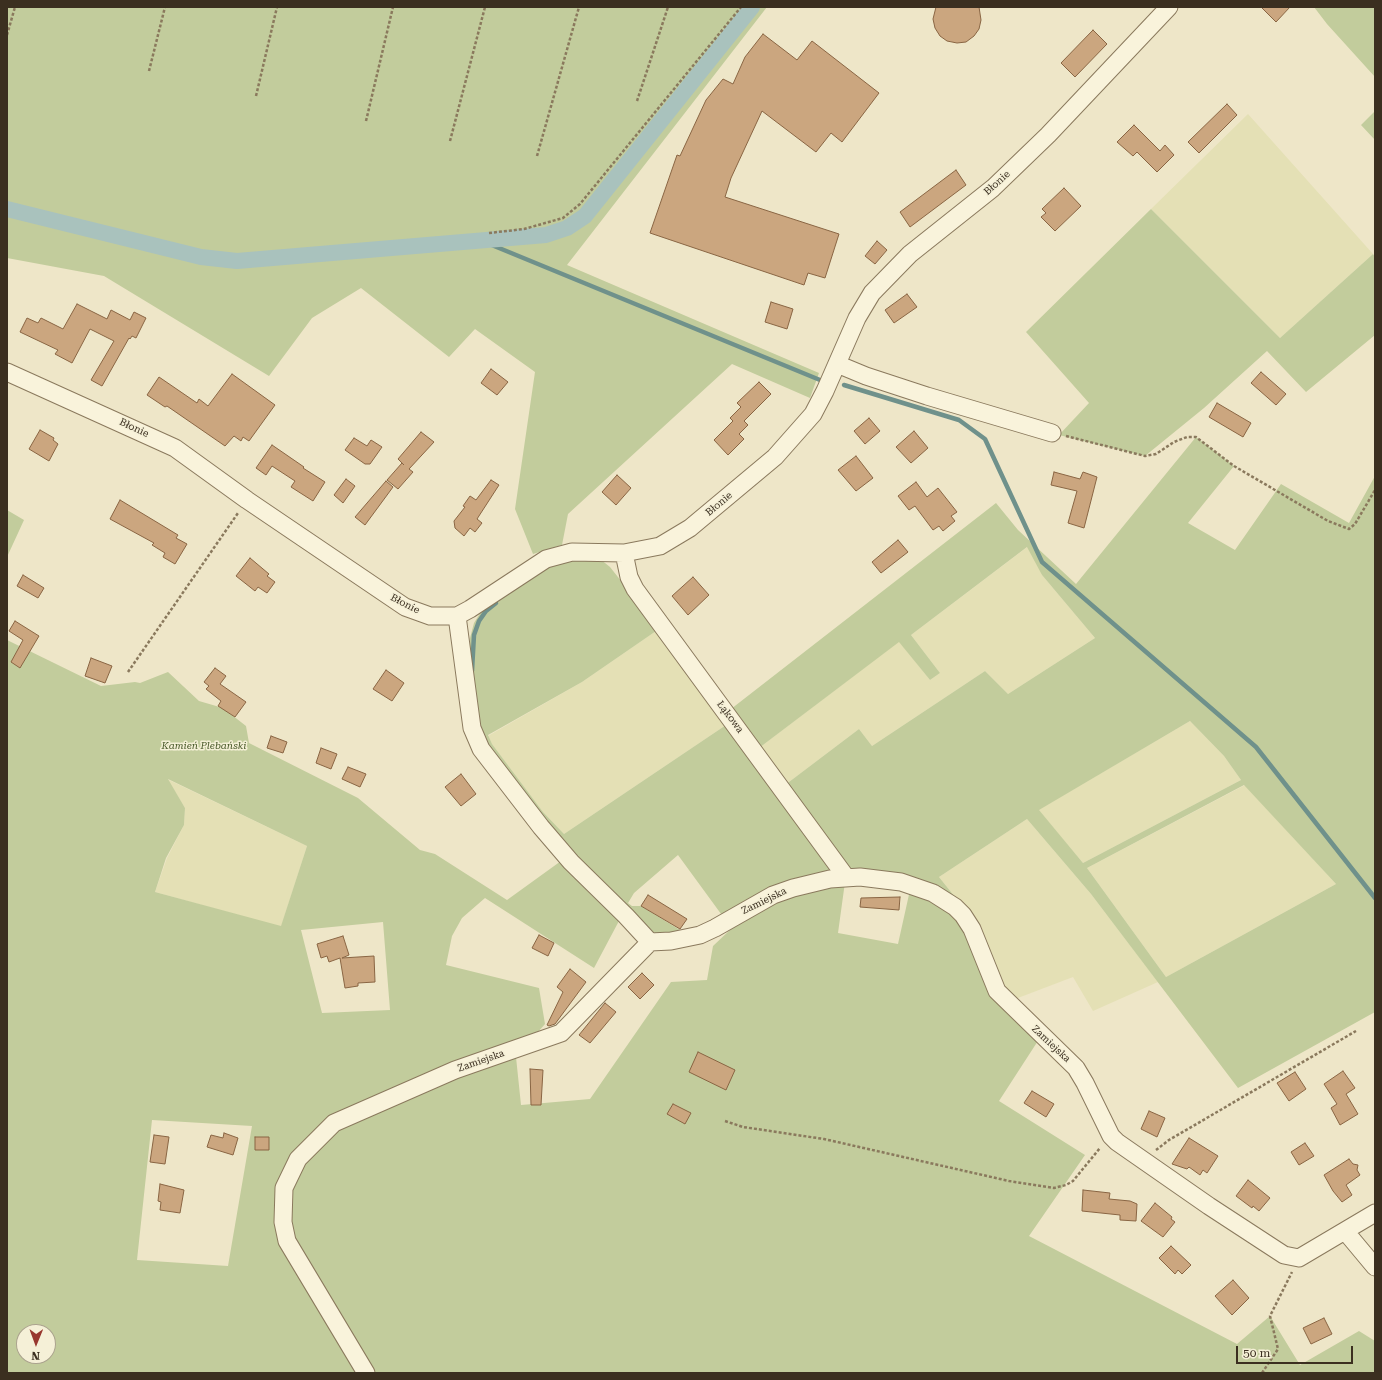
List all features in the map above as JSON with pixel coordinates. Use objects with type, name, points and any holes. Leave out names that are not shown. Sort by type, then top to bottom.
[{"type":"street","name":"Błonie","points":[[7,372],[175,448],[247,500],[405,607],[430,616],[457,616],[546,559],[572,552],[624,553],[660,546],[674,539],[690,528],[775,457],[812,414],[837,364],[857,318],[872,293],[890,273],[993,188],[1048,135],[1169,7]]},
{"type":"street","points":[[837,364],[866,376],[920,394],[1052,433]]},
{"type":"street","name":"Łąkowa","points":[[624,553],[628,577],[635,589],[846,877]]},
{"type":"street","points":[[457,616],[472,728],[481,749],[541,827],[571,862],[650,942]]},
{"type":"street","name":"Zamiejska","points":[[366,1373],[287,1241],[283,1222],[284,1188],[298,1160],[334,1123],[455,1070],[561,1033],[650,942],[671,941],[700,935],[773,895],[805,884],[846,877],[901,882],[933,893],[955,907],[963,915],[972,929],[997,991],[1076,1068],[1111,1136],[1143,1161],[1284,1255],[1299,1258]]},
{"type":"street","points":[[1299,1258],[1375,1213]]},
{"type":"street","points":[[1346,1231],[1375,1267]]},
{"type":"path","points":[[7,36],[15,7]]},
{"type":"path","points":[[149,72],[165,7]]},
{"type":"path","points":[[256,96],[277,7]]},
{"type":"path","points":[[366,121],[393,7]]},
{"type":"path","points":[[450,141],[485,7]]},
{"type":"path","points":[[537,156],[579,7]]},
{"type":"path","points":[[637,101],[668,7]]},
{"type":"path","points":[[489,232],[524,229],[562,218],[580,204],[741,7]]},
{"type":"path","points":[[1052,433],[1145,456],[1156,454],[1174,442],[1187,437],[1196,437],[1234,466],[1328,521],[1349,529],[1355,524],[1375,490]]},
{"type":"path","points":[[128,672],[247,500]]},
{"type":"path","points":[[1143,1161],[1169,1140],[1356,1031]]},
{"type":"path","points":[[725,1121],[743,1127],[824,1139],[1009,1181],[1054,1188],[1066,1185],[1073,1181],[1111,1136]]},
{"type":"path","points":[[1262,1373],[1278,1349],[1270,1316],[1299,1258]]},
{"type":"shaded area","points":[[1248,114],[1373,254],[1280,338],[1151,209]]},
{"type":"shaded area","points":[[1030,545],[1042,575],[1095,638],[1008,694],[985,671],[872,746],[859,729],[785,785],[759,748],[899,641],[930,680],[940,673],[911,635]]},
{"type":"shaded area","points":[[659,629],[729,723],[564,834],[543,812],[492,744],[488,736],[582,682]]},
{"type":"shaded area","points":[[1190,721],[1224,756],[1241,780],[1083,863],[1038,810]]},
{"type":"shaded area","points":[[167,779],[307,846],[281,927],[155,892],[167,858],[184,825],[185,808]]},
{"type":"shaded area","points":[[1245,785],[1336,884],[1166,977],[1087,868]]},
{"type":"shaded area","points":[[1027,819],[1091,894],[1158,982],[1093,1011],[1073,977],[1010,1001],[963,907],[939,877]]},
{"type":"green space","points":[[7,7],[767,7],[567,265],[819,373],[810,398],[732,364],[568,514],[562,545],[533,554],[515,509],[535,372],[475,329],[449,357],[361,288],[312,318],[269,376],[104,276],[7,258]]},
{"type":"green space","points":[[1314,7],[1375,7],[1375,77],[1327,24]]},
{"type":"green space","points":[[1375,111],[1375,140],[1361,125]]},
{"type":"green space","points":[[1151,209],[1280,338],[1373,254],[1375,257],[1375,335],[1306,392],[1267,351],[1204,408],[1145,456],[1059,435],[1089,403],[1026,332]]},
{"type":"green space","name":"Kamień Plebański","points":[[1196,437],[1234,466],[1188,523],[1235,550],[1281,484],[1349,523],[1375,476],[1375,1012],[1238,1088],[1091,894],[1027,819],[939,877],[963,907],[1010,1001],[1045,1030],[999,1101],[1085,1155],[1029,1236],[1237,1344],[1270,1316],[1300,1365],[1359,1331],[1375,1341],[1375,1373],[7,1373],[7,640],[101,686],[135,682],[140,683],[168,672],[199,701],[223,708],[246,726],[249,743],[358,798],[420,850],[435,854],[507,900],[561,861],[620,919],[594,968],[485,898],[462,918],[452,936],[446,965],[539,988],[545,1024],[516,1057],[521,1105],[590,1099],[671,982],[707,980],[713,946],[731,929],[729,926],[780,895],[845,882],[838,933],[898,944],[910,890],[849,871],[807,809],[785,785],[859,729],[872,746],[985,671],[1008,694],[1095,638],[1042,575],[1027,547],[911,635],[940,673],[930,680],[899,642],[759,748],[731,709],[996,503],[1018,530],[1076,584]],"holes":[[[1190,721],[1224,756],[1241,780],[1083,863],[1039,810]],[[168,779],[307,846],[281,926],[155,892],[166,858],[184,825],[185,808]],[[1244,785],[1336,884],[1166,977],[1087,868]],[[383,922],[390,1010],[322,1013],[301,930]],[[152,1120],[252,1126],[228,1266],[137,1260]]]},
{"type":"green space","points":[[7,510],[24,520],[7,557]]},
{"type":"green space","points":[[570,558],[600,559],[610,567],[659,629],[582,682],[488,735],[492,744],[543,812],[564,834],[729,723],[839,874],[724,918],[678,855],[634,893],[628,903],[632,906],[641,906],[680,930],[682,935],[660,935],[646,929],[585,871],[497,763],[477,722],[469,654],[470,638],[474,623],[482,610],[535,571]]},
{"type":"building","points":[[936,7],[979,7],[981,20],[979,29],[974,36],[966,42],[957,43],[947,41],[940,36],[935,28],[933,19]]},
{"type":"building","points":[[1261,7],[1290,7],[1276,22]]},
{"type":"building","points":[[1093,30],[1107,44],[1075,77],[1061,63]]},
{"type":"building","points":[[763,34],[797,60],[812,41],[879,93],[842,142],[831,133],[816,152],[762,111],[731,178],[725,197],[839,234],[825,278],[808,273],[804,285],[650,233],[677,155],[680,156],[706,100],[723,79],[733,84],[745,57]]},
{"type":"building","points":[[1227,104],[1237,115],[1199,153],[1188,142]]},
{"type":"building","points":[[1134,125],[1160,151],[1165,145],[1174,155],[1157,172],[1137,152],[1133,156],[1117,142]]},
{"type":"building","points":[[956,170],[966,185],[910,227],[900,212]]},
{"type":"building","points":[[1064,188],[1081,206],[1055,231],[1041,217],[1046,213],[1042,209]]},
{"type":"building","points":[[877,241],[887,250],[875,264],[865,256]]},
{"type":"building","points":[[907,294],[917,307],[894,323],[885,310]]},
{"type":"building","points":[[771,302],[793,309],[787,329],[765,322]]},
{"type":"building","points":[[77,304],[107,319],[111,310],[130,320],[134,312],[146,318],[136,338],[132,336],[130,339],[129,338],[102,386],[91,380],[114,341],[90,329],[72,363],[55,354],[58,350],[20,332],[27,318],[38,323],[41,318],[63,329]]},
{"type":"building","points":[[491,369],[508,382],[497,395],[481,383]]},
{"type":"building","points":[[1261,372],[1286,394],[1276,405],[1251,383]]},
{"type":"building","points":[[232,374],[275,405],[249,441],[243,437],[241,441],[234,436],[225,446],[167,406],[165,407],[147,395],[159,377],[197,403],[199,399],[208,406]]},
{"type":"building","points":[[759,382],[771,394],[744,421],[748,425],[739,434],[744,439],[728,455],[714,440],[733,421],[730,418],[741,407],[737,403]]},
{"type":"building","points":[[1217,403],[1251,423],[1243,437],[1209,417]]},
{"type":"building","points":[[869,418],[880,431],[865,444],[854,431]]},
{"type":"building","points":[[40,430],[54,438],[53,440],[58,444],[49,461],[29,449]]},
{"type":"building","points":[[914,431],[928,448],[911,463],[896,447]]},
{"type":"building","points":[[421,432],[434,442],[409,469],[413,472],[398,489],[387,480],[402,463],[398,459]]},
{"type":"building","points":[[354,438],[367,446],[371,440],[382,447],[370,464],[365,464],[345,450]]},
{"type":"building","points":[[272,445],[325,482],[313,501],[291,487],[295,481],[272,466],[266,475],[256,468]]},
{"type":"building","points":[[856,456],[873,478],[856,491],[838,470]]},
{"type":"building","points":[[1054,472],[1080,479],[1083,472],[1097,477],[1084,528],[1068,523],[1077,491],[1051,485]]},
{"type":"building","points":[[617,475],[631,488],[616,505],[602,492]]},
{"type":"building","points":[[346,479],[355,486],[343,503],[334,495]]},
{"type":"building","points":[[491,480],[499,485],[477,519],[482,523],[475,532],[470,528],[464,536],[455,528],[454,521],[465,507],[463,506],[470,496],[476,500]]},
{"type":"building","points":[[386,481],[393,487],[365,525],[355,517]]},
{"type":"building","points":[[916,482],[927,497],[938,488],[957,512],[951,516],[955,521],[943,531],[939,526],[933,530],[915,506],[909,510],[898,496]]},
{"type":"building","points":[[120,500],[178,535],[176,538],[187,544],[175,564],[163,557],[165,553],[152,545],[154,543],[110,519]]},
{"type":"building","points":[[898,540],[908,552],[881,573],[872,562]]},
{"type":"building","points":[[250,558],[269,574],[267,576],[275,582],[267,593],[258,587],[255,591],[236,576]]},
{"type":"building","points":[[23,575],[44,588],[38,598],[17,586]]},
{"type":"building","points":[[693,577],[709,595],[688,615],[672,596]]},
{"type":"building","points":[[15,621],[39,636],[20,668],[11,662],[23,640],[9,631]]},
{"type":"building","points":[[91,658],[112,666],[105,683],[85,676]]},
{"type":"building","points":[[215,668],[226,676],[220,684],[246,702],[235,717],[218,706],[221,701],[206,689],[209,686],[204,682]]},
{"type":"building","points":[[386,670],[404,683],[392,701],[373,689]]},
{"type":"building","points":[[271,736],[287,742],[283,753],[267,748]]},
{"type":"building","points":[[321,748],[337,754],[331,769],[316,763]]},
{"type":"building","points":[[348,767],[366,774],[360,787],[342,779]]},
{"type":"building","points":[[461,774],[476,794],[461,806],[445,787]]},
{"type":"building","points":[[648,895],[687,919],[680,929],[641,906]]},
{"type":"building","points":[[900,897],[899,910],[860,907],[861,898]]},
{"type":"building","points":[[539,935],[554,943],[548,956],[532,948]]},
{"type":"building","points":[[343,936],[349,955],[342,958],[374,956],[375,982],[358,983],[358,986],[345,988],[340,958],[329,962],[327,956],[321,958],[317,944]]},
{"type":"building","points":[[570,969],[586,982],[555,1024],[549,1026],[547,1025],[563,992],[557,987]]},
{"type":"building","points":[[642,973],[654,985],[640,999],[628,987]]},
{"type":"building","points":[[605,1003],[616,1012],[590,1043],[579,1035]]},
{"type":"building","points":[[698,1052],[735,1070],[726,1090],[689,1072]]},
{"type":"building","points":[[530,1069],[543,1070],[541,1105],[531,1105]]},
{"type":"building","points":[[1343,1071],[1355,1088],[1346,1094],[1358,1114],[1340,1125],[1331,1108],[1337,1104],[1324,1084]]},
{"type":"building","points":[[1295,1072],[1306,1089],[1289,1101],[1277,1083]]},
{"type":"building","points":[[1032,1091],[1054,1104],[1046,1117],[1024,1103]]},
{"type":"building","points":[[673,1104],[691,1113],[685,1124],[667,1114]]},
{"type":"building","points":[[1149,1111],[1165,1118],[1157,1137],[1141,1129]]},
{"type":"building","points":[[224,1133],[238,1138],[233,1155],[207,1147],[211,1135],[223,1138]]},
{"type":"building","points":[[154,1135],[169,1137],[165,1164],[150,1162]]},
{"type":"building","points":[[255,1137],[269,1137],[269,1150],[255,1150]]},
{"type":"building","points":[[1189,1138],[1218,1156],[1207,1173],[1203,1170],[1200,1175],[1189,1167],[1187,1169],[1172,1164]]},
{"type":"building","points":[[1305,1143],[1314,1156],[1299,1165],[1291,1152]]},
{"type":"building","points":[[1349,1159],[1353,1164],[1358,1165],[1357,1170],[1360,1175],[1346,1185],[1352,1195],[1342,1202],[1333,1191],[1324,1175]]},
{"type":"building","points":[[1248,1180],[1270,1198],[1259,1211],[1253,1206],[1252,1208],[1236,1196]]},
{"type":"building","points":[[160,1184],[184,1190],[180,1213],[160,1210],[161,1202],[158,1201]]},
{"type":"building","points":[[1083,1190],[1110,1193],[1109,1199],[1130,1201],[1137,1204],[1136,1221],[1120,1220],[1120,1215],[1082,1211]]},
{"type":"building","points":[[1155,1203],[1172,1217],[1171,1219],[1175,1222],[1163,1237],[1141,1221]]},
{"type":"building","points":[[1171,1246],[1191,1265],[1182,1274],[1178,1270],[1175,1274],[1159,1258]]},
{"type":"building","points":[[1233,1280],[1249,1298],[1232,1315],[1215,1296]]},
{"type":"building","points":[[1324,1318],[1332,1334],[1311,1344],[1303,1328]]},
{"type":"waterway","points":[[7,209],[201,257],[237,261],[546,235],[567,228],[585,216],[752,7]]},
{"type":"waterway","points":[[482,241],[820,380]]},
{"type":"waterway","points":[[844,385],[959,420],[985,439],[1042,562],[1256,747],[1375,898]]},
{"type":"waterway","points":[[472,671],[474,635],[479,621],[486,611],[496,603]]}]
